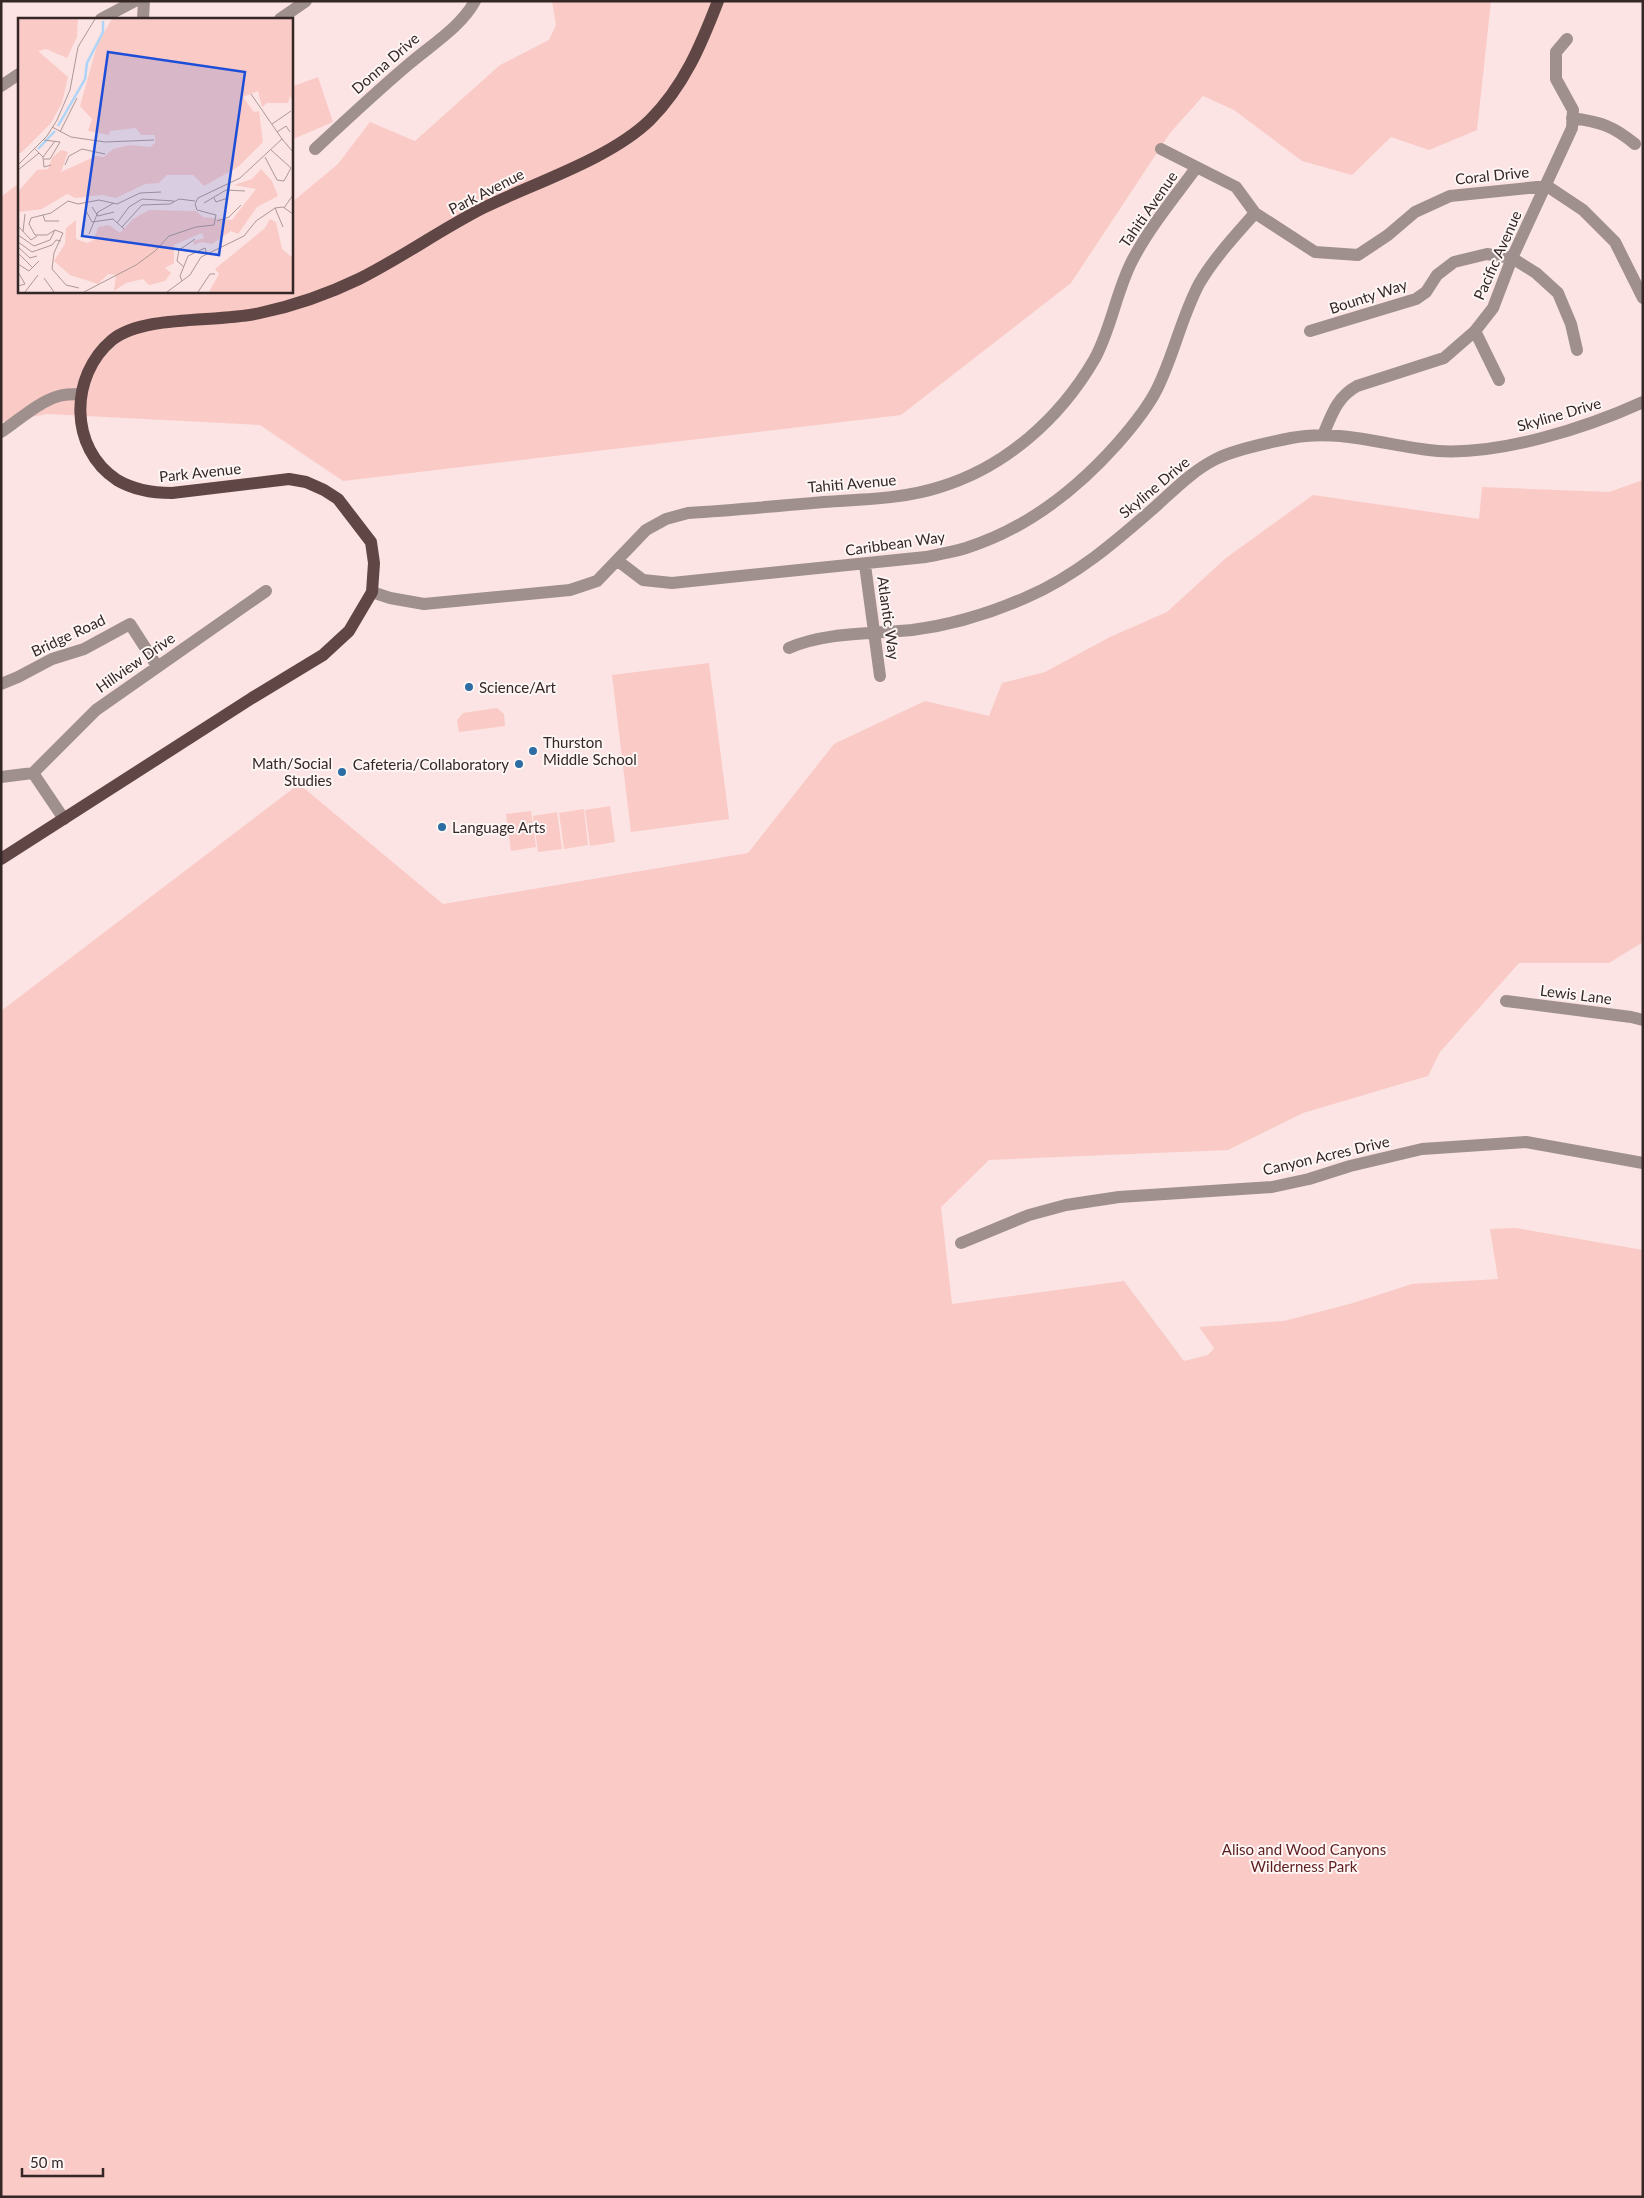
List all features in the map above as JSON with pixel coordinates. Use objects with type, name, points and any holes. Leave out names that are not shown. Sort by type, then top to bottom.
[{"type":"main road","name":"Park Avenue","points":[[1,859],[323,654],[349,631],[372,592],[374,563],[371,542],[338,499],[315,486],[289,479],[172,493],[153,493],[118,480],[103,468],[93,455],[85,438],[80,418],[80,394],[87,373],[100,353],[112,340],[127,331],[149,324],[259,314],[318,295],[358,279],[482,209],[604,152],[628,138],[650,120],[680,85],[699,49],[718,1]]},
{"type":"street","points":[[103,18],[135,1]]},
{"type":"street","points":[[144,1],[144,18]]},
{"type":"street","points":[[281,18],[306,1]]},
{"type":"street","name":"Donna Drive","points":[[315,149],[458,22],[475,1]]},
{"type":"street","points":[[1567,39],[1556,52],[1556,79],[1573,110],[1572,118],[1600,122],[1611,126],[1635,144]]},
{"type":"street","points":[[1,86],[18,75]]},
{"type":"street","name":"Pacific Avenue","points":[[1323,435],[1337,402],[1346,392],[1357,386],[1444,358],[1476,331],[1493,308],[1512,258],[1547,186],[1572,128],[1572,118]]},
{"type":"street","name":"Coral Drive","points":[[1161,149],[1236,187],[1255,213],[1314,252],[1358,255],[1388,235],[1415,212],[1450,196],[1547,186],[1583,210],[1615,242],[1643,298]]},
{"type":"street","name":"Tahiti Avenue","points":[[372,592],[390,598],[424,604],[570,590],[597,581],[646,530],[666,519],[688,513],[900,496],[940,487],[996,462],[1042,427],[1060,409],[1079,384],[1095,358],[1132,262],[1148,234],[1196,168]]},
{"type":"street","name":"Caribbean Way","points":[[618,561],[643,580],[672,583],[926,558],[966,548],[1005,532],[1033,516],[1080,483],[1140,417],[1156,391],[1168,364],[1178,331],[1200,283],[1215,260],[1255,213]]},
{"type":"street","name":"Bounty Way","points":[[1310,331],[1416,299],[1426,292],[1437,275],[1454,262],[1487,254],[1512,258],[1536,273],[1558,294],[1571,324],[1577,350]]},
{"type":"street","points":[[1476,331],[1499,380]]},
{"type":"street","points":[[1,432],[38,406],[60,396],[80,394]]},
{"type":"street","name":"Skyline Drive","points":[[790,648],[807,640],[915,630],[959,621],[1029,597],[1101,554],[1186,478],[1217,458],[1293,437],[1323,435],[1362,438],[1438,451],[1463,451],[1525,441],[1574,428],[1612,416],[1643,402]]},
{"type":"street","name":"Atlantic Way","points":[[865,565],[880,676]]},
{"type":"street","name":"Hillview Drive","points":[[33,773],[96,710],[266,591]]},
{"type":"street","name":"Bridge Road","points":[[1,684],[18,678],[52,659],[84,649],[130,624],[157,666]]},
{"type":"street","points":[[1,776],[33,773],[64,819]]},
{"type":"street","name":"Lewis Lane","points":[[1506,1001],[1643,1020]]},
{"type":"street","name":"Canyon Acres Drive","points":[[961,1243],[1029,1214],[1066,1205],[1119,1197],[1272,1187],[1422,1149],[1526,1142],[1643,1163]]},
{"type":"green space","points":[[552,1],[1491,1],[1477,130],[1429,150],[1391,137],[1352,175],[1302,161],[1234,110],[1203,96],[1170,133],[1071,283],[901,415],[343,481],[260,425],[48,414],[1,422],[1,197],[18,184],[18,292],[292,292],[292,202],[338,164],[370,122],[415,141],[500,65],[549,40],[556,25]]},
{"type":"green space","points":[[318,77],[333,122],[292,140],[292,87]]},
{"type":"green space","name":"Aliso and Wood Canyons Wilderness Park","points":[[1643,480],[1643,942],[1609,963],[1519,963],[1440,1052],[1428,1076],[1303,1113],[1228,1150],[989,1160],[941,1207],[952,1304],[1124,1281],[1184,1361],[1208,1355],[1214,1348],[1199,1327],[1284,1321],[1353,1303],[1412,1284],[1498,1279],[1490,1229],[1516,1228],[1643,1250],[1643,2197],[1,2197],[1,1011],[299,784],[443,904],[748,853],[834,744],[925,701],[989,716],[1002,683],[1045,672],[1110,637],[1167,612],[1226,558],[1313,495],[1479,519],[1482,487],[1609,492]]},
{"type":"green space","points":[[709,663],[729,819],[631,832],[612,675]]},
{"type":"green space","points":[[497,708],[504,714],[505,726],[459,732],[457,720],[463,713]]},
{"type":"green space","points":[[610,806],[615,842],[590,846],[585,810]]},
{"type":"green space","points":[[584,809],[588,845],[564,849],[559,813]]},
{"type":"green space","points":[[531,811],[536,847],[511,851],[506,814]]},
{"type":"green space","points":[[557,812],[562,849],[538,852],[533,816]]},
{"type":"place","name":"Science/Art","points":[[469,687]]},
{"type":"place","name":"Thurston Middle School","points":[[533,751]]},
{"type":"place","name":"Cafeteria/Collaboratory","points":[[519,764]]},
{"type":"place","name":"Math/Social Studies","points":[[342,772]]},
{"type":"place","name":"Language Arts","points":[[442,827]]}]
